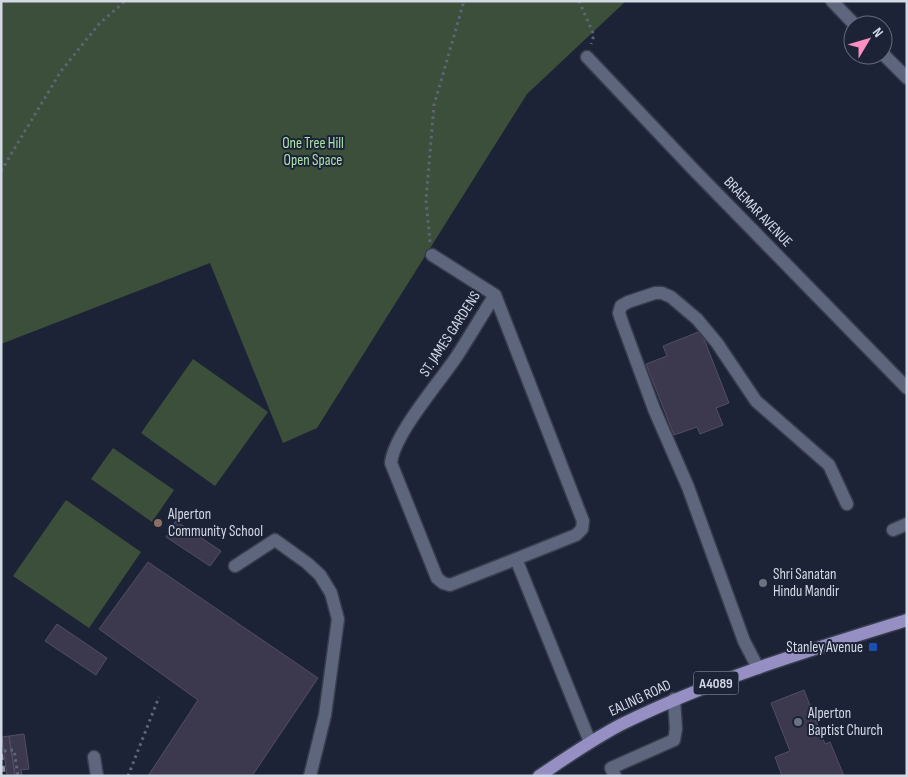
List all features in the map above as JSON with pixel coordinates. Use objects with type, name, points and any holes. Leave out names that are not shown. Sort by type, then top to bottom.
[{"type":"main road","name":"EALING ROAD","points":[[538,776],[590,742],[674,700],[758,668],[907,620]]},
{"type":"street","points":[[832,1],[845,15]]},
{"type":"street","name":"BRAEMAR AVENUE","points":[[587,57],[692,168],[907,388]]},
{"type":"street","points":[[893,64],[907,78]]},
{"type":"street","points":[[432,255],[495,294]]},
{"type":"street","points":[[758,668],[744,640],[688,487],[651,400],[619,313],[621,306],[655,293],[662,293],[671,297],[697,319],[717,343],[756,401],[829,465],[847,504]]},
{"type":"street","name":"ST. JAMES GARDENS","points":[[495,294],[583,521],[582,529],[576,535],[450,585],[443,583],[437,578],[391,463],[392,456],[403,431],[457,356],[495,294]]},
{"type":"street","points":[[893,530],[907,524]]},
{"type":"street","points":[[235,566],[275,540],[320,575],[331,593],[338,620],[325,715],[310,776]]},
{"type":"street","points":[[516,559],[590,742]]},
{"type":"street","points":[[615,776],[611,768],[674,740],[676,729],[674,700]]},
{"type":"street","points":[[94,758],[97,776]]},
{"type":"path","points":[[1,171],[61,71],[98,24],[125,1]]},
{"type":"path","points":[[432,255],[428,234],[426,200],[434,105],[464,1]]},
{"type":"path","points":[[579,1],[594,35],[587,57]]},
{"type":"path","points":[[128,776],[159,697]]},
{"type":"path","points":[[4,752],[14,750],[18,776]]},
{"type":"green space","name":"One Tree Hill Open Space","points":[[1,1],[626,1],[527,94],[317,428],[283,443],[210,263],[1,344]]},
{"type":"green space","points":[[193,359],[268,412],[215,486],[141,433]]},
{"type":"green space","points":[[113,448],[174,490],[152,522],[91,479]]},
{"type":"green space","points":[[66,500],[141,552],[89,628],[13,576]]},
{"type":"building","points":[[701,331],[729,403],[716,408],[723,425],[700,434],[697,427],[674,435],[646,364],[667,356],[663,346]]},
{"type":"building","points":[[176,521],[221,551],[210,566],[166,537]]},
{"type":"building","points":[[148,562],[318,678],[252,776],[148,776],[198,700],[99,629]]},
{"type":"building","points":[[57,624],[107,658],[96,675],[45,641]]},
{"type":"building","name":"Alperton Baptist Church","points":[[804,690],[825,744],[830,742],[844,776],[782,776],[775,757],[790,751],[771,703]]},
{"type":"building","points":[[24,734],[29,769],[21,770],[22,776],[15,776],[9,736]]},
{"type":"building","points":[[9,736],[15,776],[7,776],[2,737]]},
{"type":"railway","points":[[1,754],[4,776]]},
{"type":"place","name":"Alperton Community School","points":[[158,523]]},
{"type":"place","name":"Shri Sanatan Hindu Mandir","points":[[763,583]]},
{"type":"place","name":"Stanley Avenue","points":[[873,647]]},
{"type":"place","name":"Alperton Baptist Church","points":[[798,722]]}]
